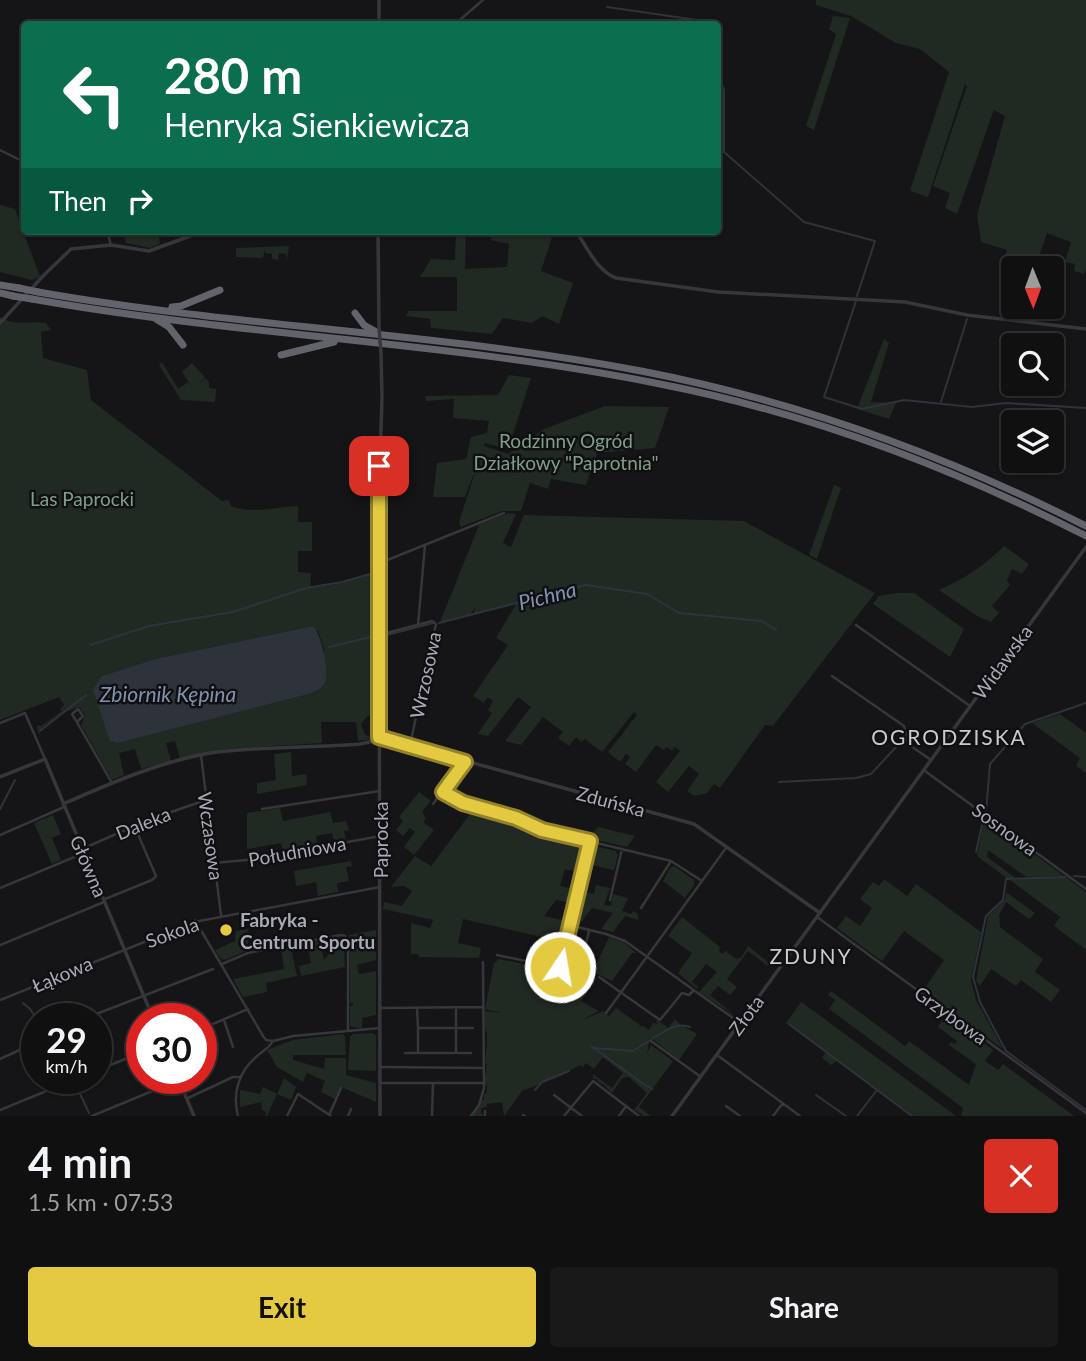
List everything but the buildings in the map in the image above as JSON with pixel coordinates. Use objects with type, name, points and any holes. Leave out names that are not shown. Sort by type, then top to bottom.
[{"type":"highway","points":[[0,285],[150,308],[616,366],[761,398],[834,420],[927,454],[1000,484],[1086,526]]},
{"type":"highway","points":[[150,308],[181,306],[220,290]]},
{"type":"highway","points":[[0,293],[152,317],[603,373],[748,404],[843,432],[928,463],[1086,536]]},
{"type":"highway","points":[[355,313],[368,328],[388,337]]},
{"type":"highway","points":[[152,317],[169,327],[183,345]]},
{"type":"highway","points":[[281,355],[325,343],[348,341]]},
{"type":"street","points":[[379,0],[379,21]]},
{"type":"street","points":[[458,21],[483,0]]},
{"type":"street","points":[[0,150],[21,160]]},
{"type":"street","points":[[108,235],[111,245]]},
{"type":"street","points":[[0,323],[68,251],[111,245],[149,251],[193,235]]},
{"type":"street","name":"Paprocka","points":[[378,235],[382,390],[379,466],[380,1116]]},
{"type":"street","points":[[579,235],[600,267],[616,278],[718,292],[905,302],[967,315],[1086,329]]},
{"type":"street","points":[[379,564],[503,513]]},
{"type":"street","name":"Wrzosowa","points":[[418,625],[425,545]]},
{"type":"street","name":"Widawska","points":[[819,915],[1086,547]]},
{"type":"street","name":"Wrzosowa","points":[[379,635],[434,621],[436,626],[410,745]]},
{"type":"street","points":[[856,625],[970,706]]},
{"type":"street","points":[[832,676],[904,726],[908,744],[931,760]]},
{"type":"street","name":"Główna","points":[[0,723],[25,713],[147,1003]]},
{"type":"street","points":[[77,722],[111,783]]},
{"type":"street","name":"Zduńska","points":[[64,805],[127,776],[201,755],[360,744],[379,739],[410,745],[689,822],[702,828],[819,915]]},
{"type":"street","name":"Wczasowa","points":[[201,755],[221,917]]},
{"type":"street","points":[[0,777],[45,759]]},
{"type":"street","points":[[433,804],[465,762]]},
{"type":"street","name":"Sosnowa","points":[[924,770],[1086,889]]},
{"type":"street","points":[[262,809],[380,792]]},
{"type":"street","points":[[443,792],[463,803],[516,818],[542,830],[671,862],[702,881]]},
{"type":"street","name":"Daleka","points":[[0,888],[134,825],[206,800]]},
{"type":"street","points":[[0,835],[64,805]]},
{"type":"street","points":[[0,945],[152,880],[156,876],[134,825]]},
{"type":"street","name":"Południowa","points":[[215,863],[257,859],[380,836]]},
{"type":"street","points":[[560,967],[590,841]]},
{"type":"street","points":[[606,1013],[727,846]]},
{"type":"street","points":[[610,900],[622,849]]},
{"type":"street","points":[[641,908],[671,862]]},
{"type":"street","name":"Sokola","points":[[124,949],[195,921],[380,887]]},
{"type":"street","name":"Złota","points":[[675,1115],[819,915]]},
{"type":"street","name":"Grzybowa","points":[[819,915],[1086,1113]]},
{"type":"street","points":[[195,921],[266,1040],[380,1028]]},
{"type":"street","points":[[569,925],[616,937],[740,1023]]},
{"type":"street","points":[[579,972],[589,930]]},
{"type":"street","points":[[222,964],[248,953],[345,936],[348,942],[348,1031]]},
{"type":"street","name":"Łąkowa","points":[[0,1000],[124,949]]},
{"type":"street","points":[[497,955],[591,975]]},
{"type":"street","points":[[471,1116],[479,1105],[483,1092],[483,962]]},
{"type":"street","points":[[112,1008],[213,969]]},
{"type":"street","points":[[599,977],[662,1020],[681,993],[688,995],[694,990]]},
{"type":"street","points":[[380,1008],[483,1007]]},
{"type":"street","points":[[417,1008],[418,1053]]},
{"type":"street","points":[[456,1008],[456,1053]]},
{"type":"street","points":[[217,1023],[248,1009]]},
{"type":"street","points":[[224,1020],[233,1046]]},
{"type":"street","points":[[418,1028],[472,1028]]},
{"type":"street","points":[[238,1116],[235,1102],[240,1077],[252,1060],[273,1041]]},
{"type":"street","points":[[651,1041],[701,1077]]},
{"type":"street","points":[[0,1059],[21,1049]]},
{"type":"street","points":[[405,1053],[471,1053]]},
{"type":"street","points":[[717,1055],[800,1116]]},
{"type":"street","points":[[380,1067],[483,1068]]},
{"type":"street","points":[[186,1098],[233,1077],[240,1077]]},
{"type":"street","points":[[564,1116],[590,1081],[639,1116]]},
{"type":"street","points":[[380,1083],[483,1083]]},
{"type":"street","points":[[432,1116],[433,1083]]},
{"type":"street","points":[[288,1116],[298,1094],[330,1116],[341,1087]]},
{"type":"street","points":[[0,1110],[39,1094]]},
{"type":"street","points":[[92,1116],[143,1094]]},
{"type":"street","points":[[184,1094],[194,1116]]},
{"type":"street","points":[[554,1095],[582,1116]]},
{"type":"street","points":[[773,1116],[783,1103]]},
{"type":"street","points":[[619,1116],[626,1106]]},
{"type":"street","points":[[726,1106],[740,1116]]},
{"type":"street","points":[[348,1116],[351,1109]]},
{"type":"street","points":[[485,1111],[485,1116]]},
{"type":"green space","points":[[816,0],[1086,0],[1084,274],[1074,271],[1075,264],[1065,262],[1071,242],[1047,233],[1039,256],[1005,256],[1007,250],[981,242],[977,215],[1005,116],[994,110],[957,214],[945,208],[950,193],[933,186],[967,86],[965,84],[928,197],[910,191],[949,72],[920,49],[896,43],[851,16],[816,5]]},
{"type":"green space","points":[[833,16],[850,18],[814,130],[806,126],[836,34],[829,29]]},
{"type":"green space","points":[[0,205],[15,209],[21,225],[21,235],[25,235],[40,277],[32,280],[0,272]]},
{"type":"green space","points":[[125,235],[159,235],[160,244],[150,248],[126,243]]},
{"type":"green space","points":[[456,235],[466,235],[465,269],[507,267],[509,244],[491,240],[492,235],[553,235],[541,271],[573,283],[559,324],[542,316],[532,323],[503,318],[492,334],[431,328],[430,319],[406,316],[409,311],[457,311],[457,277],[420,277],[431,259],[455,260]]},
{"type":"green space","points":[[289,246],[287,261],[286,254],[279,253],[278,260],[272,259],[272,254],[265,253],[265,248],[263,258],[236,257],[236,248]]},
{"type":"green space","name":"Las Paprocki","points":[[0,317],[17,323],[46,323],[51,330],[41,332],[43,358],[87,370],[91,400],[222,501],[229,500],[231,506],[247,510],[298,506],[298,522],[312,522],[312,551],[298,551],[298,572],[311,573],[310,588],[376,573],[377,714],[367,716],[361,725],[365,734],[373,739],[358,741],[356,722],[321,722],[322,743],[228,749],[180,759],[175,741],[166,743],[171,761],[141,769],[135,749],[119,753],[124,775],[112,780],[81,725],[85,715],[79,707],[66,710],[41,728],[42,731],[38,734],[37,725],[41,726],[62,711],[60,709],[64,705],[59,697],[0,720]],"holes":[[[308,627],[318,631],[324,649],[320,689],[113,743],[102,676],[155,659]]]},
{"type":"green space","points":[[884,339],[889,343],[871,402],[896,403],[889,419],[857,409]]},
{"type":"green space","points":[[162,362],[178,389],[188,382],[194,390],[182,372],[192,363],[205,377],[197,386],[205,378],[209,382],[209,388],[216,389],[215,402],[181,400],[159,365]]},
{"type":"green space","name":"Rodzinny Ogród Działkowy \"Paprotnia\"","points":[[509,375],[531,378],[508,449],[485,443],[484,446],[508,454],[544,429],[605,406],[669,407],[655,448],[597,453],[586,485],[551,479],[548,489],[530,483],[521,511],[502,511],[461,527],[459,522],[478,463],[465,497],[433,497],[437,463],[466,459],[471,437],[487,433],[489,421],[453,418],[454,399],[426,401],[425,396],[498,395]]},
{"type":"green space","points":[[834,485],[841,488],[817,559],[809,555]]},
{"type":"green space","points":[[509,513],[516,514],[503,543],[511,547],[524,515],[744,521],[875,593],[773,726],[765,725],[720,788],[714,784],[707,793],[694,796],[687,791],[699,774],[689,766],[668,792],[656,782],[680,751],[675,747],[672,751],[656,745],[636,772],[625,764],[630,757],[626,754],[620,762],[608,752],[637,715],[634,712],[602,752],[585,739],[581,742],[576,737],[569,746],[558,738],[563,732],[543,717],[521,745],[505,741],[531,707],[518,697],[488,736],[478,734],[492,713],[488,710],[493,701],[488,697],[484,703],[473,696],[508,645],[496,638],[516,604],[473,615],[476,606],[471,614],[440,622],[479,525]]},
{"type":"green space","points":[[1004,546],[1029,564],[1022,574],[1012,569],[1007,580],[1010,585],[992,606],[999,613],[991,622],[977,616],[939,590],[973,571]]},
{"type":"green space","points":[[914,593],[964,629],[950,657],[873,604],[879,596]]},
{"type":"green space","points":[[1060,714],[1086,733],[1086,773],[1076,766],[1080,758],[1032,723]]},
{"type":"green space","points":[[291,752],[292,776],[306,774],[307,785],[257,794],[257,783],[276,780],[274,754]]},
{"type":"green space","points":[[419,792],[431,801],[422,812],[426,819],[423,822],[434,830],[414,855],[404,847],[415,832],[410,828],[403,836],[396,830],[403,821],[399,817]]},
{"type":"green space","points":[[280,808],[283,821],[330,812],[333,823],[346,821],[349,830],[344,831],[346,841],[335,843],[332,833],[316,836],[318,846],[283,853],[281,843],[247,849],[247,813]]},
{"type":"green space","points":[[473,810],[516,821],[547,835],[584,844],[586,847],[579,872],[565,869],[560,886],[575,889],[571,903],[556,900],[544,916],[567,921],[563,942],[463,919],[458,943],[481,948],[479,958],[419,957],[418,954],[411,954],[411,923],[430,928],[433,920],[383,909],[384,902],[402,906],[412,891],[404,886],[391,887],[415,856],[431,866]]},
{"type":"green space","points":[[53,815],[61,834],[52,838],[61,860],[52,864],[34,823]]},
{"type":"green space","points":[[985,818],[1064,876],[1026,877],[988,850],[987,857],[1016,878],[1008,879],[977,856]]},
{"type":"green space","points":[[598,827],[635,836],[627,847],[588,838]]},
{"type":"green space","points":[[594,846],[616,851],[618,855],[614,870],[587,864]]},
{"type":"green space","points":[[351,861],[352,866],[346,867],[349,881],[337,883],[338,892],[318,896],[316,882],[296,886],[294,871]]},
{"type":"green space","points":[[674,866],[694,880],[694,885],[685,898],[663,881]]},
{"type":"green space","points":[[1066,877],[1086,892],[1086,950],[1054,926],[1060,917],[1010,880]]},
{"type":"green space","points":[[884,879],[907,896],[916,884],[981,932],[971,980],[976,1000],[1003,1049],[923,991],[944,960],[904,931],[882,961],[837,928],[846,916],[860,926],[872,908],[860,899],[873,882],[879,886]]},
{"type":"green space","points":[[596,885],[610,888],[604,905],[611,906],[613,894],[628,898],[622,911],[631,914],[633,911],[638,914],[638,920],[625,916],[613,932],[601,929],[613,913],[592,908],[578,926],[575,926],[572,915],[580,891],[594,894]]},
{"type":"green space","points":[[1006,892],[1035,913],[1029,919],[1006,902],[999,915],[1000,927],[1043,959],[1035,972],[1060,990],[1051,1002],[1021,980],[1016,986],[991,969],[980,986],[976,981],[988,916],[1005,900]]},
{"type":"green space","points":[[682,917],[720,947],[722,954],[727,950],[736,959],[741,958],[748,946],[772,963],[768,966],[748,951],[727,979],[737,987],[730,995],[718,986],[710,995],[738,1018],[699,992],[717,972],[706,964],[692,982],[697,989],[678,973],[692,953],[668,936]]},
{"type":"green space","points":[[248,929],[248,950],[225,960],[221,959],[215,950],[235,941],[236,931]]},
{"type":"green space","points":[[376,930],[376,960],[357,965],[359,974],[376,971],[376,1015],[362,1018],[362,1028],[352,1027],[349,935]]},
{"type":"green space","points":[[609,937],[625,943],[636,953],[632,953],[612,981],[593,972]]},
{"type":"green space","points":[[320,941],[324,960],[332,950],[344,948],[345,967],[301,976],[299,966],[311,963],[307,943]]},
{"type":"green space","points":[[281,948],[291,949],[297,976],[266,983],[267,992],[243,997],[233,979],[284,969]]},
{"type":"green space","points":[[499,959],[597,978],[581,1001],[599,1011],[580,1021],[603,1011],[609,1016],[616,1008],[640,1025],[637,1027],[643,1026],[649,1030],[653,1023],[658,1024],[657,1020],[668,1028],[675,1019],[697,1034],[679,1060],[650,1037],[647,1054],[651,1045],[673,1061],[639,1107],[651,1116],[642,1116],[634,1110],[647,1093],[629,1077],[622,1078],[612,1093],[597,1079],[593,1079],[593,1074],[612,1088],[623,1073],[603,1057],[594,1069],[586,1063],[583,1067],[580,1065],[522,1091],[504,1116],[502,1102],[487,1104],[487,1107],[481,1108],[484,1116],[472,1116],[487,1092],[487,1085],[484,1085],[487,1064],[487,1043],[484,1042],[487,1042],[487,1032],[484,1032],[487,1031],[484,1028],[485,1011],[501,1013],[485,1009],[494,963]]},
{"type":"green space","points":[[831,991],[905,1046],[909,1041],[969,1085],[976,1064],[949,1045],[957,1041],[938,1027],[946,1015],[993,1050],[985,1061],[998,1070],[1003,1064],[1074,1116],[961,1116],[963,1108],[829,1009],[835,1000],[828,995]]},
{"type":"green space","points":[[801,1002],[956,1116],[913,1116],[835,1059],[837,1061],[831,1065],[822,1058],[826,1052],[786,1023]]},
{"type":"green space","points":[[373,1033],[376,1036],[376,1071],[348,1070],[350,1037],[353,1034]]},
{"type":"green space","points":[[343,1034],[346,1055],[293,1055],[293,1060],[324,1069],[325,1058],[346,1058],[346,1075],[376,1083],[376,1102],[341,1087],[335,1099],[321,1092],[325,1081],[307,1073],[303,1082],[277,1067],[267,1050],[293,1040]]},
{"type":"green space","points":[[284,1078],[296,1087],[291,1100],[277,1094]]},
{"type":"green space","points":[[263,1087],[277,1094],[267,1116],[262,1110],[261,1102],[240,1107],[240,1090],[260,1094]]},
{"type":"water","name":"Zbiornik Kępina","points":[[314,627],[317,632],[326,663],[326,679],[318,690],[117,743],[110,741],[93,690],[102,676],[155,659]]},
{"type":"waterway","points":[[607,7],[698,21]]},
{"type":"waterway","points":[[721,82],[724,90],[724,152],[804,222],[875,241],[857,296]]},
{"type":"waterway","points":[[856,301],[824,397],[862,409],[904,400],[972,407],[1006,403],[1086,408]]},
{"type":"waterway","points":[[941,402],[967,319]]},
{"type":"waterway","points":[[90,645],[149,626],[233,612],[306,588],[374,573],[374,650]]},
{"type":"waterway","name":"Pichna","points":[[439,623],[586,585],[647,594],[679,613],[762,621],[776,630]]},
{"type":"waterway","name":"Pichna","points":[[383,636],[433,623]]},
{"type":"waterway","points":[[329,647],[375,636]]},
{"type":"waterway","points":[[374,655],[375,713]]},
{"type":"waterway","name":"Pichna","points":[[41,730],[86,695]]},
{"type":"waterway","points":[[986,812],[990,764],[1025,724],[1086,703]]},
{"type":"waterway","points":[[375,718],[375,731]]},
{"type":"waterway","points":[[779,782],[856,778],[871,774],[896,747]]},
{"type":"waterway","name":"Pichna","points":[[0,809],[15,780]]},
{"type":"waterway","points":[[976,852],[984,817]]},
{"type":"waterway","points":[[1074,876],[1086,877]]},
{"type":"waterway","points":[[1065,877],[1006,879],[1003,900],[986,916],[973,977],[980,1002],[1006,1051],[1086,1110]]},
{"type":"waterway","points":[[790,1025],[912,1116]]},
{"type":"waterway","points":[[651,1039],[675,1027],[690,1027]]},
{"type":"waterway","points":[[593,1048],[633,1051],[649,1041]]},
{"type":"waterway","points":[[591,1046],[638,1080]]},
{"type":"waterway","points":[[535,1090],[542,1082],[569,1071]]},
{"type":"waterway","points":[[639,1081],[652,1089]]},
{"type":"waterway","points":[[857,1116],[877,1090]]},
{"type":"waterway","name":"Pichna","points":[[80,1094],[89,1113]]},
{"type":"waterway","points":[[816,1095],[846,1116]]},
{"type":"place","name":"Fabryka - Centrum Sportu","points":[[226,930]]},
{"type":"district","name":"OGRODZISKA","points":[[949,736]]},
{"type":"district","name":"ZDUNY","points":[[811,955]]},
{"type":"route","points":[[379,466],[379,737],[465,762],[443,792],[463,803],[516,818],[542,830],[590,841],[560,967]]}]
